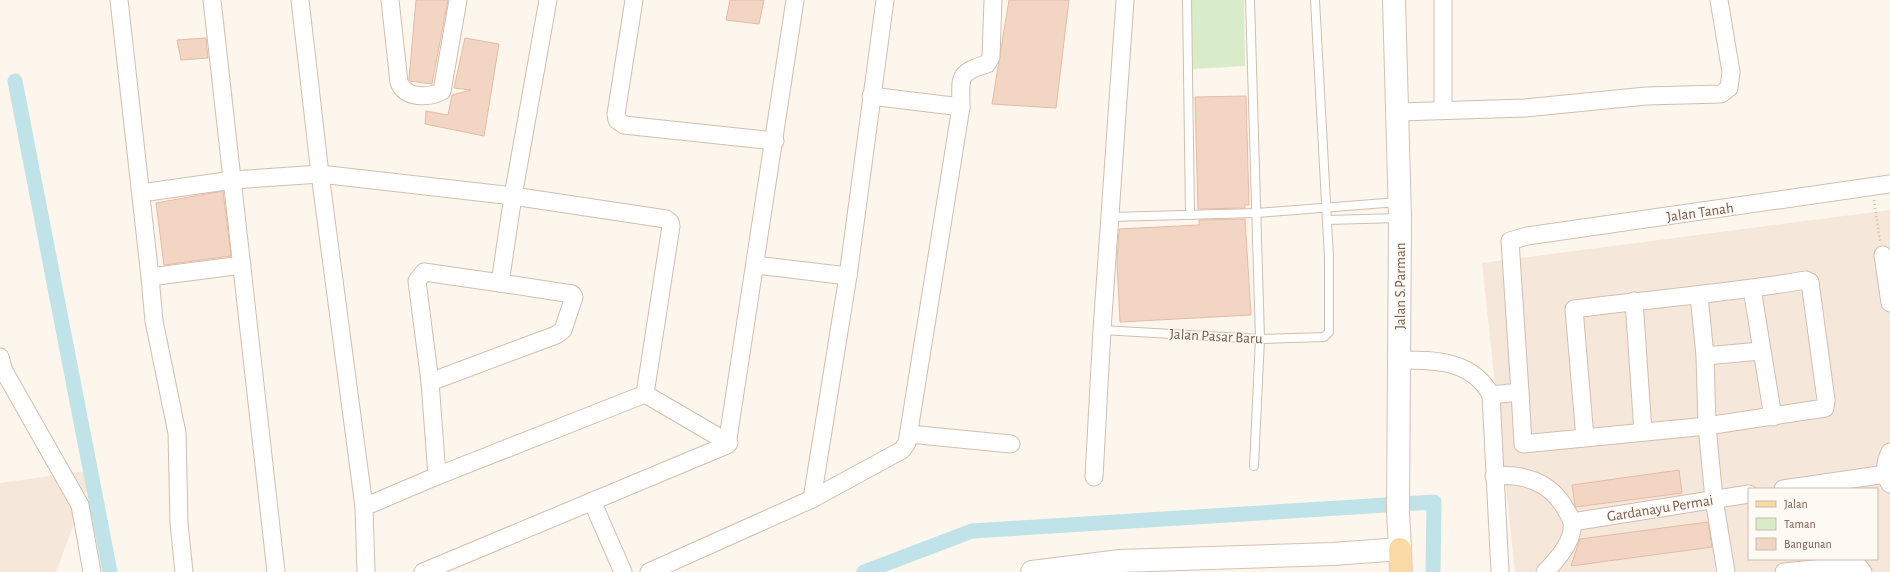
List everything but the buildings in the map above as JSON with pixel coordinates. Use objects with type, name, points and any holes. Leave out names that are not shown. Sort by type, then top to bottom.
[{"type":"main road","name":"Jalan S.Parman","points":[[1394,0],[1399,112],[1400,360],[1398,512],[1401,572]]},
{"type":"main road","points":[[1032,572],[1120,560],[1333,554],[1400,549]]},
{"type":"street","points":[[119,0],[154,321],[177,433],[179,523],[184,572]]},
{"type":"street","points":[[212,0],[276,572]]},
{"type":"street","points":[[300,0],[320,174],[364,507],[366,572]]},
{"type":"street","points":[[390,0],[399,82],[405,92],[424,96],[434,95],[442,91],[458,0]]},
{"type":"street","points":[[500,283],[513,196],[548,0]]},
{"type":"street","points":[[634,0],[616,114],[619,122],[624,125],[775,141]]},
{"type":"street","points":[[423,572],[724,447],[728,443],[775,141],[795,0]]},
{"type":"street","points":[[812,499],[848,276],[885,0]]},
{"type":"street","points":[[649,572],[812,499],[902,450],[907,443],[961,107],[961,80],[963,74],[970,69],[986,64],[991,57],[992,0]]},
{"type":"street","points":[[1094,477],[1102,330],[1125,0]]},
{"type":"street","points":[[1443,0],[1443,110]]},
{"type":"street","points":[[1399,112],[1525,108],[1646,96],[1721,94],[1729,88],[1731,72],[1719,0]]},
{"type":"street","points":[[871,96],[961,107]]},
{"type":"street","points":[[141,193],[233,180],[320,174],[513,196],[666,219],[670,222],[671,226],[645,394]]},
{"type":"street","name":"Jalan Tanah","points":[[1520,392],[1510,241],[1527,236],[1872,188],[1890,184]]},
{"type":"street","points":[[1882,255],[1890,303]]},
{"type":"street","points":[[150,277],[242,265]]},
{"type":"street","points":[[756,265],[848,276]]},
{"type":"street","points":[[430,382],[556,335],[563,330],[574,297],[572,294],[424,272],[420,276],[417,281],[430,382],[437,476]]},
{"type":"street","points":[[1491,395],[1520,392],[1523,444],[1585,438],[1643,432],[1707,426],[1825,408],[1827,405],[1812,287],[1810,282],[1806,280],[1752,289],[1634,301],[1574,309],[1585,438]]},
{"type":"street","points":[[1752,289],[1773,417]]},
{"type":"street","points":[[1699,295],[1705,356],[1707,426],[1714,499],[1726,572]]},
{"type":"street","points":[[1634,301],[1643,432]]},
{"type":"street","points":[[1705,356],[1761,351]]},
{"type":"street","points":[[0,357],[4,371],[80,505],[92,572]]},
{"type":"street","points":[[1400,360],[1428,360],[1467,370],[1477,376],[1486,385],[1491,395],[1500,572]]},
{"type":"street","points":[[364,507],[437,476],[645,394]]},
{"type":"street","points":[[645,394],[728,443]]},
{"type":"street","points":[[909,434],[1012,444]]},
{"type":"street","points":[[1795,488],[1888,480],[1886,459],[1890,452]]},
{"type":"street","points":[[1494,476],[1514,475],[1527,477],[1552,491],[1562,502],[1572,522],[1570,536],[1556,561],[1545,572]]},
{"type":"street","name":"Gardanayu Permai","points":[[1572,522],[1748,494]]},
{"type":"street","points":[[592,501],[623,572]]},
{"type":"street","points":[[1784,572],[1853,565],[1863,570],[1863,572]]},
{"type":"lane","points":[[1187,0],[1190,215]]},
{"type":"lane","points":[[1250,0],[1260,339],[1254,466]]},
{"type":"lane","name":"Jalan Pasar Baru","points":[[1102,330],[1260,339],[1324,337],[1329,332],[1327,220],[1315,0]]},
{"type":"lane","points":[[1110,217],[1256,213],[1326,207],[1400,210]]},
{"type":"lane","points":[[1327,220],[1400,210]]},
{"type":"path","points":[[1872,188],[1882,255]]},
{"type":"shaded area","points":[[1890,210],[1890,572],[1515,572],[1482,263]]},
{"type":"shaded area","points":[[94,470],[56,572],[0,572],[0,483]]},
{"type":"green space","points":[[1191,0],[1244,0],[1245,66],[1193,69]]},
{"type":"waterway","points":[[15,81],[110,572]]},
{"type":"waterway","points":[[864,572],[972,531],[1434,502],[1433,572]]}]
